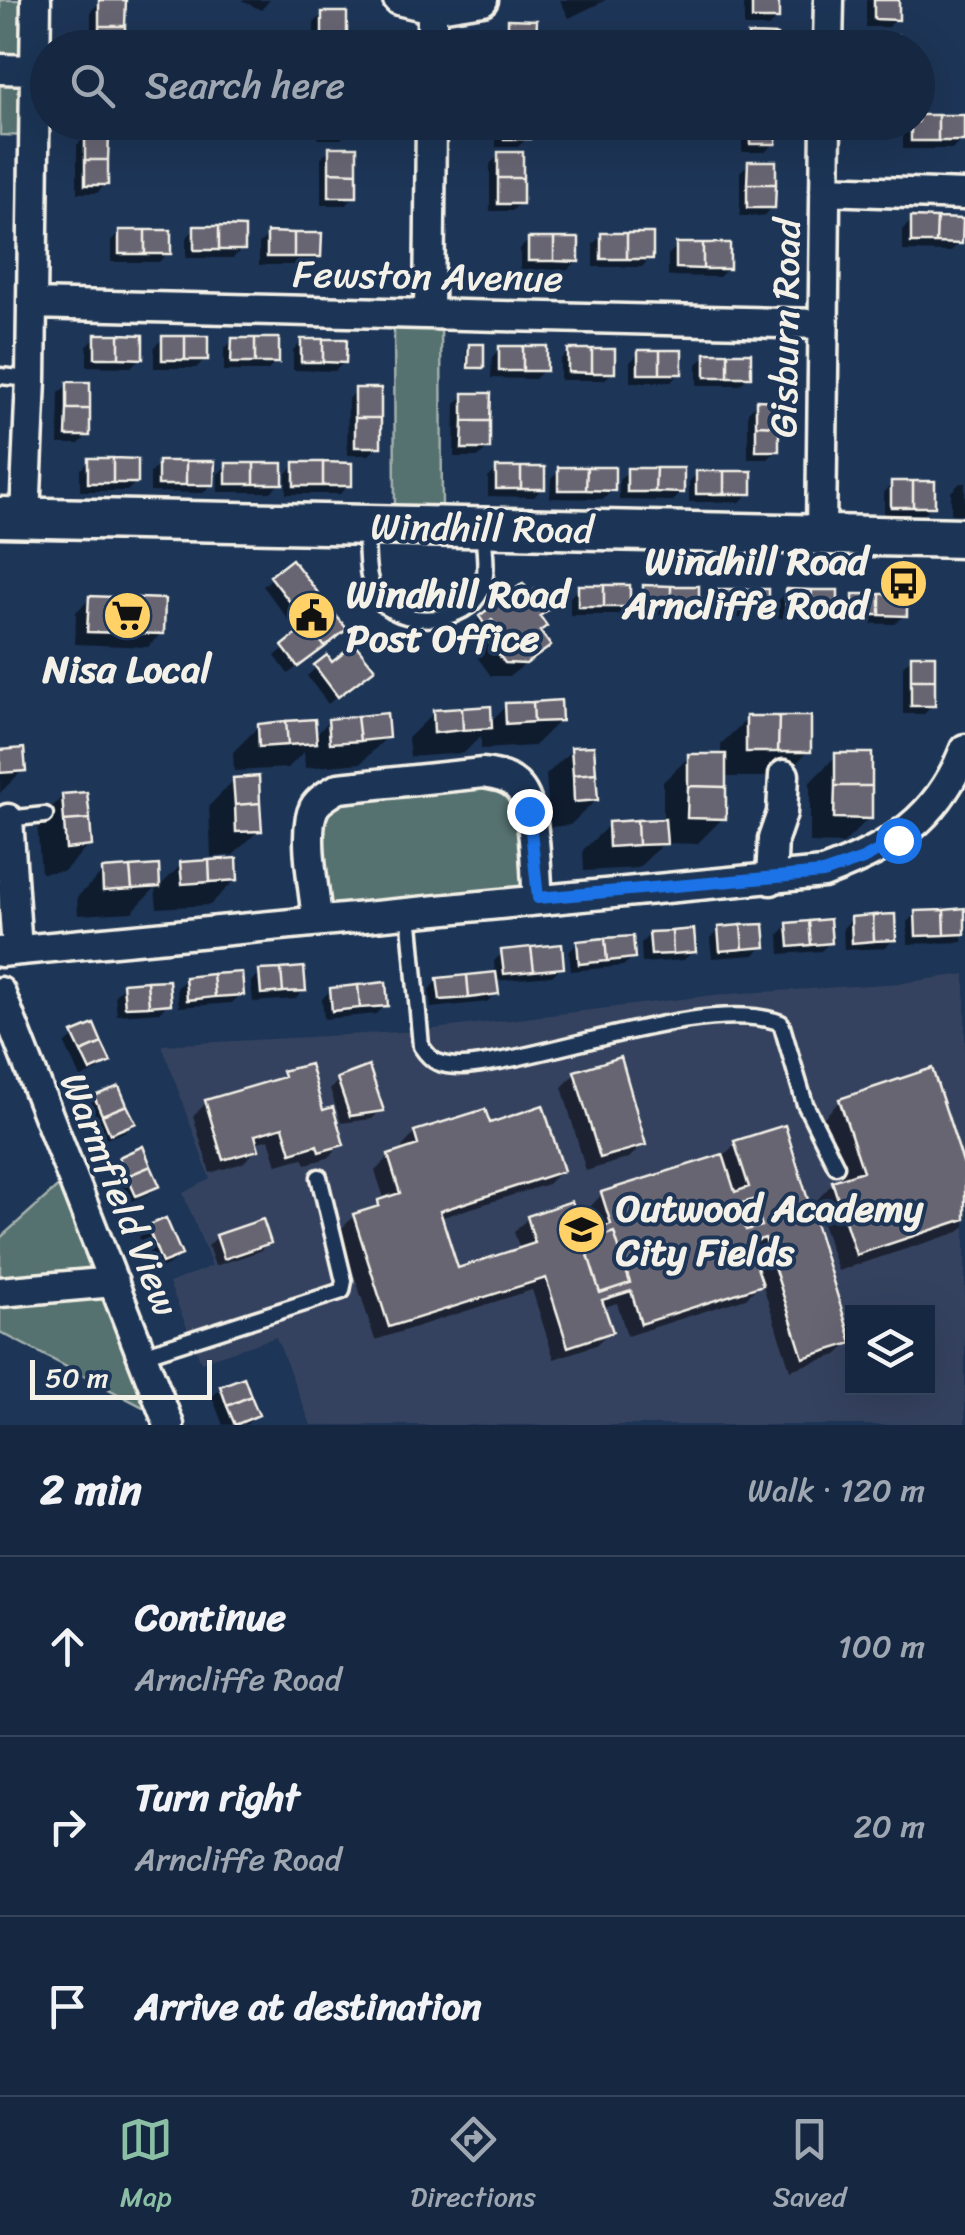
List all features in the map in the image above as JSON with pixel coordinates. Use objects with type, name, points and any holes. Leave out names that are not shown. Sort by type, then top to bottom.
[{"type":"street","points":[[36,0],[36,30]]},
{"type":"street","points":[[398,0],[432,8],[484,0]]},
{"type":"street","points":[[828,30],[829,0]]},
{"type":"street","points":[[432,8],[432,30]]},
{"type":"street","points":[[0,69],[30,70]]},
{"type":"street","points":[[12,517],[30,380],[34,140]]},
{"type":"street","points":[[429,312],[431,140]]},
{"type":"street","name":"Gisburn Road","points":[[822,535],[825,140]]},
{"type":"street","points":[[824,190],[965,195]]},
{"type":"street","name":"Fewston Avenue","points":[[32,304],[822,324]]},
{"type":"street","name":"Windhill Road","points":[[12,517],[965,538]]},
{"type":"street","points":[[4,820],[8,951],[823,873],[863,859],[898,840],[943,792],[965,749]]},
{"type":"street","points":[[317,920],[310,827],[314,806],[338,788],[483,773],[501,775],[519,788],[529,811],[538,898]]},
{"type":"street","points":[[771,880],[773,839],[782,813],[784,775]]},
{"type":"street","name":"Warmfield View","points":[[0,992],[168,1425]]},
{"type":"street","points":[[0,1292],[114,1282]]},
{"type":"lane","points":[[0,376],[30,380]]},
{"type":"lane","points":[[366,525],[373,589],[384,605],[405,616],[423,617],[452,616],[472,605],[482,589],[483,528]]},
{"type":"lane","points":[[4,820],[45,815]]},
{"type":"lane","points":[[409,912],[421,1046],[438,1063],[462,1066],[546,1053],[721,1015],[766,1017],[781,1023],[805,1104],[836,1166]]},
{"type":"lane","points":[[143,1355],[342,1291],[344,1281],[319,1177]]},
{"type":"shaded area","name":"Outwood Academy City Fields","points":[[965,974],[965,1425],[311,1425],[276,1337],[201,1362],[169,1283],[212,1266],[183,1193],[210,1179],[162,1045],[418,1031],[714,995],[901,983]]},
{"type":"green space","points":[[0,0],[36,0],[36,30],[30,30],[30,136],[0,135]]},
{"type":"green space","points":[[394,318],[441,318],[442,515],[395,515]]},
{"type":"green space","points":[[483,773],[519,788],[538,899],[317,920],[314,807]]},
{"type":"green space","points":[[71,1175],[166,1419],[0,1332],[0,1238]]},
{"type":"building","points":[[99,0],[126,0],[125,26],[99,26]]},
{"type":"building","points":[[752,0],[779,0],[779,19],[752,19]]},
{"type":"building","points":[[874,0],[899,0],[899,20],[874,19]]},
{"type":"building","points":[[322,12],[347,12],[347,30],[322,30]]},
{"type":"building","points":[[508,19],[537,20],[537,30],[508,30]]},
{"type":"building","points":[[99,26],[125,26],[125,30],[99,30]]},
{"type":"building","points":[[938,115],[938,141],[911,141],[935,140]]},
{"type":"building","points":[[938,115],[964,115],[964,141],[938,141]]},
{"type":"building","points":[[85,140],[109,140],[108,160],[85,160]]},
{"type":"building","points":[[750,140],[776,140],[776,144],[750,144]]},
{"type":"building","points":[[329,147],[357,147],[357,173],[329,172]]},
{"type":"building","points":[[498,152],[523,152],[523,178],[498,178]]},
{"type":"building","points":[[85,160],[108,160],[108,185],[85,185]]},
{"type":"building","points":[[748,161],[776,161],[776,184],[747,184]]},
{"type":"building","points":[[329,172],[357,173],[357,197],[329,197]]},
{"type":"building","points":[[498,178],[523,178],[523,204],[498,204]]},
{"type":"building","points":[[747,184],[776,184],[775,208],[747,208]]},
{"type":"building","points":[[911,217],[937,218],[936,243],[911,243]]},
{"type":"building","points":[[937,218],[963,219],[962,244],[936,243]]},
{"type":"building","points":[[194,226],[219,226],[219,250],[194,250]]},
{"type":"building","points":[[219,226],[245,227],[245,250],[219,250]]},
{"type":"building","points":[[119,230],[145,230],[145,254],[119,254]]},
{"type":"building","points":[[145,230],[171,230],[171,254],[145,254]]},
{"type":"building","points":[[267,232],[294,233],[294,257],[267,257]]},
{"type":"building","points":[[294,233],[322,233],[321,257],[294,257]]},
{"type":"building","points":[[601,233],[627,233],[627,259],[601,259]]},
{"type":"building","points":[[627,233],[653,233],[653,259],[627,259]]},
{"type":"building","points":[[528,238],[554,238],[554,261],[528,261]]},
{"type":"building","points":[[554,238],[579,238],[579,262],[554,261]]},
{"type":"building","points":[[676,243],[703,243],[703,269],[676,268]]},
{"type":"building","points":[[703,243],[730,243],[730,269],[703,269]]},
{"type":"building","points":[[95,334],[119,334],[119,358],[95,358]]},
{"type":"building","points":[[119,334],[143,335],[143,359],[119,358]]},
{"type":"building","points":[[162,336],[185,336],[185,360],[162,360]]},
{"type":"building","points":[[185,336],[208,336],[208,360],[185,360]]},
{"type":"building","points":[[232,338],[255,338],[255,363],[231,363]]},
{"type":"building","points":[[255,338],[279,338],[279,363],[255,363]]},
{"type":"building","points":[[301,339],[323,339],[323,362],[301,362]]},
{"type":"building","points":[[323,339],[347,339],[346,363],[323,362]]},
{"type":"building","points":[[469,344],[484,344],[484,368],[468,368]]},
{"type":"building","points":[[499,346],[523,346],[523,371],[499,371]]},
{"type":"building","points":[[523,346],[547,346],[547,371],[523,371]]},
{"type":"building","points":[[568,349],[592,349],[592,373],[568,372]]},
{"type":"building","points":[[592,349],[615,349],[615,373],[592,373]]},
{"type":"building","points":[[638,350],[660,350],[660,374],[638,374]]},
{"type":"building","points":[[660,350],[682,350],[682,374],[660,374]]},
{"type":"building","points":[[705,353],[728,353],[728,377],[705,377]]},
{"type":"building","points":[[728,353],[751,353],[751,377],[728,377]]},
{"type":"building","points":[[67,382],[90,382],[90,409],[67,409]]},
{"type":"building","points":[[355,388],[381,388],[381,418],[355,418]]},
{"type":"building","points":[[463,393],[491,393],[490,421],[463,421]]},
{"type":"building","points":[[756,400],[780,401],[779,426],[756,425]]},
{"type":"building","points":[[67,409],[90,409],[90,436],[66,436]]},
{"type":"building","points":[[355,418],[381,418],[381,447],[355,447]]},
{"type":"building","points":[[463,421],[490,421],[490,449],[462,449]]},
{"type":"building","points":[[756,425],[779,426],[779,451],[756,451]]},
{"type":"building","points":[[88,458],[113,458],[113,483],[88,483]]},
{"type":"building","points":[[113,458],[138,459],[138,483],[113,483]]},
{"type":"building","points":[[158,461],[186,461],[186,485],[158,485]]},
{"type":"building","points":[[186,461],[215,461],[214,485],[186,485]]},
{"type":"building","points":[[294,462],[323,462],[323,486],[294,486]]},
{"type":"building","points":[[323,462],[352,463],[352,486],[323,486]]},
{"type":"building","points":[[226,463],[254,463],[254,484],[226,484]]},
{"type":"building","points":[[254,463],[283,463],[283,484],[254,484]]},
{"type":"building","points":[[496,467],[521,467],[521,489],[496,489]]},
{"type":"building","points":[[521,467],[545,467],[545,489],[521,489]]},
{"type":"building","points":[[558,467],[587,467],[586,490],[558,490]]},
{"type":"building","points":[[587,467],[615,467],[615,491],[586,490]]},
{"type":"building","points":[[627,468],[656,468],[655,492],[627,492]]},
{"type":"building","points":[[656,468],[684,468],[684,493],[655,492]]},
{"type":"building","points":[[696,471],[724,471],[724,494],[696,494]]},
{"type":"building","points":[[724,471],[752,471],[752,494],[724,494]]},
{"type":"building","points":[[891,481],[913,481],[913,507],[891,507]]},
{"type":"building","points":[[913,481],[935,481],[935,507],[913,507]]},
{"type":"building","points":[[292,559],[322,598],[300,615],[270,576]]},
{"type":"building","points":[[523,583],[530,593],[536,589],[550,608],[540,616],[547,626],[540,631],[551,646],[526,664],[505,663],[487,639],[499,630],[492,620],[485,625],[479,616]]},
{"type":"building","points":[[578,585],[604,585],[604,607],[578,607]]},
{"type":"building","points":[[604,585],[630,585],[630,607],[604,607]]},
{"type":"building","points":[[643,585],[671,586],[671,607],[643,607]]},
{"type":"building","points":[[671,586],[699,586],[699,607],[671,607]]},
{"type":"building","points":[[717,589],[743,589],[743,610],[717,610]]},
{"type":"building","points":[[743,589],[769,589],[769,610],[743,610]]},
{"type":"building","points":[[786,589],[812,590],[811,610],[786,610]]},
{"type":"building","points":[[812,590],[838,590],[838,610],[811,610]]},
{"type":"building","points":[[853,594],[880,594],[880,615],[853,615]]},
{"type":"building","points":[[880,594],[907,594],[907,616],[880,615]]},
{"type":"building","name":"Nisa Local","points":[[89,596],[165,599],[164,634],[87,632]]},
{"type":"building","points":[[322,598],[347,629],[325,647],[300,615]]},
{"type":"building","points":[[308,625],[325,647],[298,667],[282,646]]},
{"type":"building","points":[[355,644],[375,669],[338,697],[314,665],[327,655],[332,662]]},
{"type":"building","points":[[911,655],[935,655],[935,680],[911,680]]},
{"type":"building","points":[[911,680],[935,680],[935,706],[911,706]]},
{"type":"building","points":[[561,700],[562,721],[534,722],[533,702]]},
{"type":"building","points":[[533,702],[534,722],[506,724],[505,703]]},
{"type":"building","points":[[491,706],[492,728],[463,730],[462,708]]},
{"type":"building","points":[[462,708],[463,730],[434,733],[433,710]]},
{"type":"building","points":[[387,713],[389,738],[360,741],[357,716]]},
{"type":"building","points":[[357,716],[360,741],[330,743],[328,719]]},
{"type":"building","points":[[746,716],[779,716],[778,752],[746,752]]},
{"type":"building","points":[[779,716],[811,716],[811,752],[778,752]]},
{"type":"building","points":[[315,719],[317,743],[288,745],[286,721]]},
{"type":"building","points":[[286,721],[288,745],[259,747],[258,724]]},
{"type":"building","points":[[594,746],[596,773],[573,775],[571,747]]},
{"type":"building","points":[[24,748],[26,771],[0,773],[0,750]]},
{"type":"building","points":[[835,753],[872,753],[872,786],[835,786]]},
{"type":"building","points":[[688,754],[726,754],[726,787],[688,786]]},
{"type":"building","points":[[596,773],[598,800],[574,802],[573,775]]},
{"type":"building","points":[[259,776],[260,803],[235,805],[233,778]]},
{"type":"building","points":[[688,786],[726,787],[726,819],[687,818]]},
{"type":"building","points":[[835,786],[872,786],[872,819],[834,818]]},
{"type":"building","points":[[87,792],[90,819],[64,821],[62,794]]},
{"type":"building","points":[[260,803],[262,831],[236,832],[235,805]]},
{"type":"building","points":[[90,819],[92,846],[66,849],[64,821]]},
{"type":"building","points":[[665,819],[667,844],[638,845],[637,820]]},
{"type":"building","points":[[637,820],[638,845],[609,847],[608,822]]},
{"type":"building","points":[[237,858],[238,880],[210,882],[209,860]]},
{"type":"building","points":[[209,860],[210,882],[182,884],[180,862]]},
{"type":"building","points":[[159,865],[160,887],[132,889],[130,867]]},
{"type":"building","points":[[130,867],[132,889],[103,891],[102,869]]},
{"type":"building","points":[[965,908],[965,934],[945,935],[944,910]]},
{"type":"building","points":[[944,910],[945,935],[916,936],[915,911]]},
{"type":"building","points":[[895,914],[896,940],[874,941],[873,915]]},
{"type":"building","points":[[873,915],[874,941],[852,943],[851,917]]},
{"type":"building","points":[[830,919],[832,943],[811,945],[809,921]]},
{"type":"building","points":[[809,921],[811,945],[789,947],[787,923]]},
{"type":"building","points":[[764,924],[766,947],[743,949],[741,925]]},
{"type":"building","points":[[741,925],[743,949],[720,951],[718,927]]},
{"type":"building","points":[[694,929],[696,952],[673,954],[672,931]]},
{"type":"building","points":[[672,931],[673,954],[651,955],[649,932]]},
{"type":"building","points":[[633,936],[635,958],[607,961],[605,938]]},
{"type":"building","points":[[605,938],[607,961],[579,964],[577,941]]},
{"type":"building","points":[[562,944],[564,968],[534,971],[531,947]]},
{"type":"building","points":[[531,947],[534,971],[504,974],[501,950]]},
{"type":"building","points":[[304,967],[306,991],[283,992],[281,969]]},
{"type":"building","points":[[281,969],[283,992],[261,994],[259,970]]},
{"type":"building","points":[[242,972],[244,995],[215,997],[213,974]]},
{"type":"building","points":[[496,972],[499,994],[469,998],[467,975]]},
{"type":"building","points":[[213,974],[215,997],[187,1000],[185,977]]},
{"type":"building","points":[[467,975],[469,998],[440,1000],[437,978]]},
{"type":"building","points":[[169,980],[171,1004],[149,1006],[147,981]]},
{"type":"building","points":[[147,981],[149,1006],[125,1007],[123,983]]},
{"type":"building","points":[[386,982],[388,1006],[360,1008],[358,985]]},
{"type":"building","points":[[358,985],[360,1008],[332,1011],[330,988]]},
{"type":"building","points":[[94,1024],[102,1043],[81,1052],[72,1033]]},
{"type":"building","points":[[102,1043],[111,1062],[90,1071],[81,1052]]},
{"type":"building","points":[[621,1057],[646,1145],[600,1158],[574,1071]]},
{"type":"building","points":[[310,1064],[323,1110],[333,1107],[344,1145],[319,1152],[317,1145],[291,1153],[283,1127],[255,1135],[259,1150],[223,1160],[205,1100],[284,1077],[282,1071]]},
{"type":"building","points":[[369,1066],[384,1111],[350,1116],[337,1078]]},
{"type":"building","points":[[932,1068],[965,1168],[965,1219],[856,1255],[832,1181],[863,1171],[839,1099]]},
{"type":"building","points":[[119,1086],[127,1105],[102,1115],[94,1096]]},
{"type":"building","points":[[127,1105],[136,1123],[110,1134],[102,1115]]},
{"type":"building","points":[[543,1105],[564,1171],[440,1211],[458,1268],[535,1243],[527,1216],[572,1201],[582,1233],[611,1224],[601,1192],[723,1154],[735,1192],[749,1187],[734,1141],[785,1125],[845,1320],[845,1345],[803,1358],[765,1238],[749,1243],[763,1285],[641,1324],[631,1291],[602,1300],[613,1332],[568,1347],[546,1278],[389,1327],[353,1214],[379,1206],[378,1200],[400,1193],[388,1155],[418,1145],[414,1131],[485,1109],[490,1123]],"holes":[[[753,1200],[762,1226],[746,1230],[738,1204]],[[614,1232],[630,1283],[600,1293],[584,1242]]]},
{"type":"building","points":[[143,1146],[151,1166],[127,1176],[119,1157]]},
{"type":"building","points":[[151,1166],[160,1186],[136,1196],[127,1176]]},
{"type":"building","points":[[753,1200],[762,1226],[746,1230],[738,1204]]},
{"type":"building","points":[[166,1218],[182,1255],[162,1263],[147,1226]]},
{"type":"building","points":[[263,1219],[271,1243],[224,1259],[216,1235]]},
{"type":"building","points":[[614,1232],[630,1283],[600,1293],[584,1242]]},
{"type":"building","points":[[244,1377],[251,1396],[227,1406],[220,1386]]},
{"type":"building","points":[[251,1396],[259,1415],[235,1425],[227,1406]]},
{"type":"place","name":"Windhill Road Arncliffe Road","points":[[903,583]]},
{"type":"place","name":"Nisa Local","points":[[127,615]]},
{"type":"place","name":"Windhill Road Post Office","points":[[311,616]]},
{"type":"place","name":"Outwood Academy City Fields","points":[[581,1230]]},
{"type":"route","points":[[529,811],[538,898],[823,873],[863,859],[898,840]]}]
